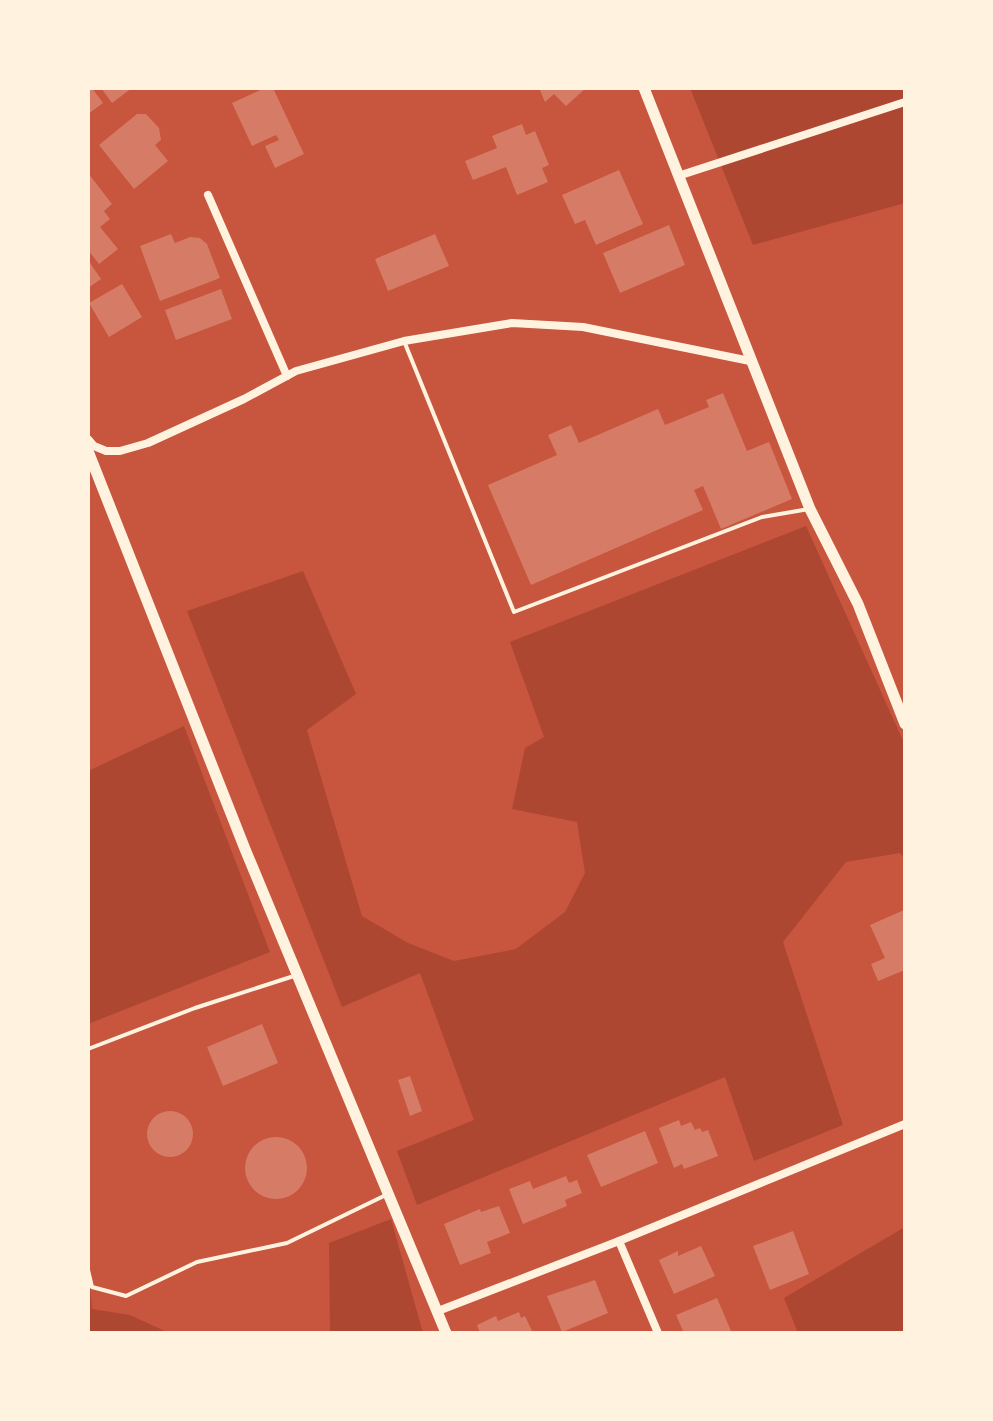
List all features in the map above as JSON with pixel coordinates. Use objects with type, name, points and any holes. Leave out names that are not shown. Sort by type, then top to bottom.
[{"type":"main road","points":[[644,88],[810,509],[858,604],[905,724]]},
{"type":"main road","points":[[88,451],[175,675],[446,1333]]},
{"type":"street","points":[[678,176],[905,102]]},
{"type":"street","points":[[208,195],[287,376]]},
{"type":"street","points":[[88,439],[94,446],[106,451],[120,451],[148,443],[244,399],[296,371],[404,341],[512,323],[583,327],[750,361]]},
{"type":"street","points":[[438,1311],[905,1124]]},
{"type":"street","points":[[619,1241],[658,1333]]},
{"type":"lane","points":[[404,341],[514,612],[762,517],[810,509]]},
{"type":"lane","points":[[88,1049],[195,1008],[298,975]]},
{"type":"lane","points":[[88,1270],[92,1287],[126,1296],[197,1262],[287,1243],[390,1193]]},
{"type":"shaded area","points":[[690,88],[905,88],[905,203],[753,245]]},
{"type":"shaded area","points":[[806,526],[905,745],[905,859],[900,853],[846,862],[783,942],[843,1125],[754,1161],[725,1077],[417,1205],[397,1151],[474,1120],[420,973],[342,1007],[187,611],[303,571],[356,694],[307,730],[362,916],[408,943],[454,961],[516,949],[565,912],[585,873],[577,822],[512,809],[525,748],[544,737],[510,642]]},
{"type":"shaded area","points":[[184,726],[270,952],[88,1024],[88,771]]},
{"type":"shaded area","points":[[391,1219],[423,1333],[330,1333],[329,1243]]},
{"type":"shaded area","points":[[905,1227],[905,1333],[798,1333],[784,1298]]},
{"type":"shaded area","points":[[88,1262],[92,1309],[130,1315],[169,1333],[88,1333]]},
{"type":"building","points":[[88,88],[92,88],[103,103],[88,114]]},
{"type":"building","points":[[101,88],[132,88],[112,103]]},
{"type":"building","points":[[265,88],[273,88],[304,154],[275,168],[265,146],[279,140],[276,135],[252,146],[232,103]]},
{"type":"building","points":[[539,88],[586,88],[566,106],[554,94],[545,102]]},
{"type":"building","points":[[137,114],[146,114],[159,128],[161,140],[155,145],[168,161],[134,189],[99,145]]},
{"type":"building","points":[[522,124],[526,135],[535,131],[549,165],[542,168],[548,182],[517,195],[506,167],[473,180],[465,161],[497,148],[492,136]]},
{"type":"building","points":[[619,170],[643,224],[596,245],[585,220],[575,224],[562,195]]},
{"type":"building","points":[[88,173],[112,204],[104,211],[110,219],[100,227],[118,249],[99,264],[88,250]]},
{"type":"building","points":[[669,225],[685,265],[620,293],[603,253]]},
{"type":"building","points":[[171,234],[175,243],[190,237],[200,238],[207,244],[220,278],[160,301],[140,246]]},
{"type":"building","points":[[435,234],[449,266],[388,291],[375,259]]},
{"type":"building","points":[[88,260],[101,279],[88,288]]},
{"type":"building","points":[[122,284],[142,317],[109,337],[89,303]]},
{"type":"building","points":[[221,289],[232,319],[176,340],[165,310]]},
{"type":"building","points":[[723,393],[747,451],[769,442],[792,499],[721,529],[703,486],[694,490],[703,510],[531,585],[488,485],[557,455],[548,435],[571,425],[579,443],[658,409],[665,425],[709,407],[706,400]]},
{"type":"building","points":[[904,910],[905,970],[878,981],[871,964],[885,958],[870,925]]},
{"type":"building","points":[[262,1024],[278,1063],[223,1086],[207,1047]]},
{"type":"building","points":[[410,1076],[422,1111],[410,1116],[398,1080]]},
{"type":"building","points":[[170,1111],[186,1118],[193,1134],[186,1150],[170,1157],[154,1150],[147,1134],[154,1118]]},
{"type":"building","points":[[679,1120],[681,1126],[691,1122],[695,1130],[708,1130],[718,1156],[684,1169],[682,1164],[674,1168],[659,1128]]},
{"type":"building","points":[[645,1131],[658,1163],[601,1187],[587,1155]]},
{"type":"building","points":[[276,1137],[288,1139],[298,1146],[305,1156],[305,1180],[298,1190],[288,1197],[276,1199],[264,1197],[254,1190],[247,1180],[245,1168],[247,1156],[254,1146],[264,1139]]},
{"type":"building","points":[[566,1176],[569,1183],[577,1180],[582,1193],[565,1200],[567,1206],[523,1224],[509,1189],[530,1181],[533,1189]]},
{"type":"building","points":[[499,1206],[510,1233],[487,1242],[491,1253],[460,1265],[444,1224],[480,1209],[481,1212]]},
{"type":"building","points":[[793,1231],[809,1274],[770,1290],[753,1246]]},
{"type":"building","points":[[701,1246],[715,1276],[674,1294],[659,1260],[678,1251],[678,1256]]},
{"type":"building","points":[[595,1280],[608,1313],[562,1332],[547,1296]]},
{"type":"building","points":[[717,1298],[731,1331],[684,1333],[676,1315]]},
{"type":"building","points":[[519,1312],[521,1318],[525,1316],[533,1333],[480,1333],[477,1325],[496,1316],[498,1321]]}]
